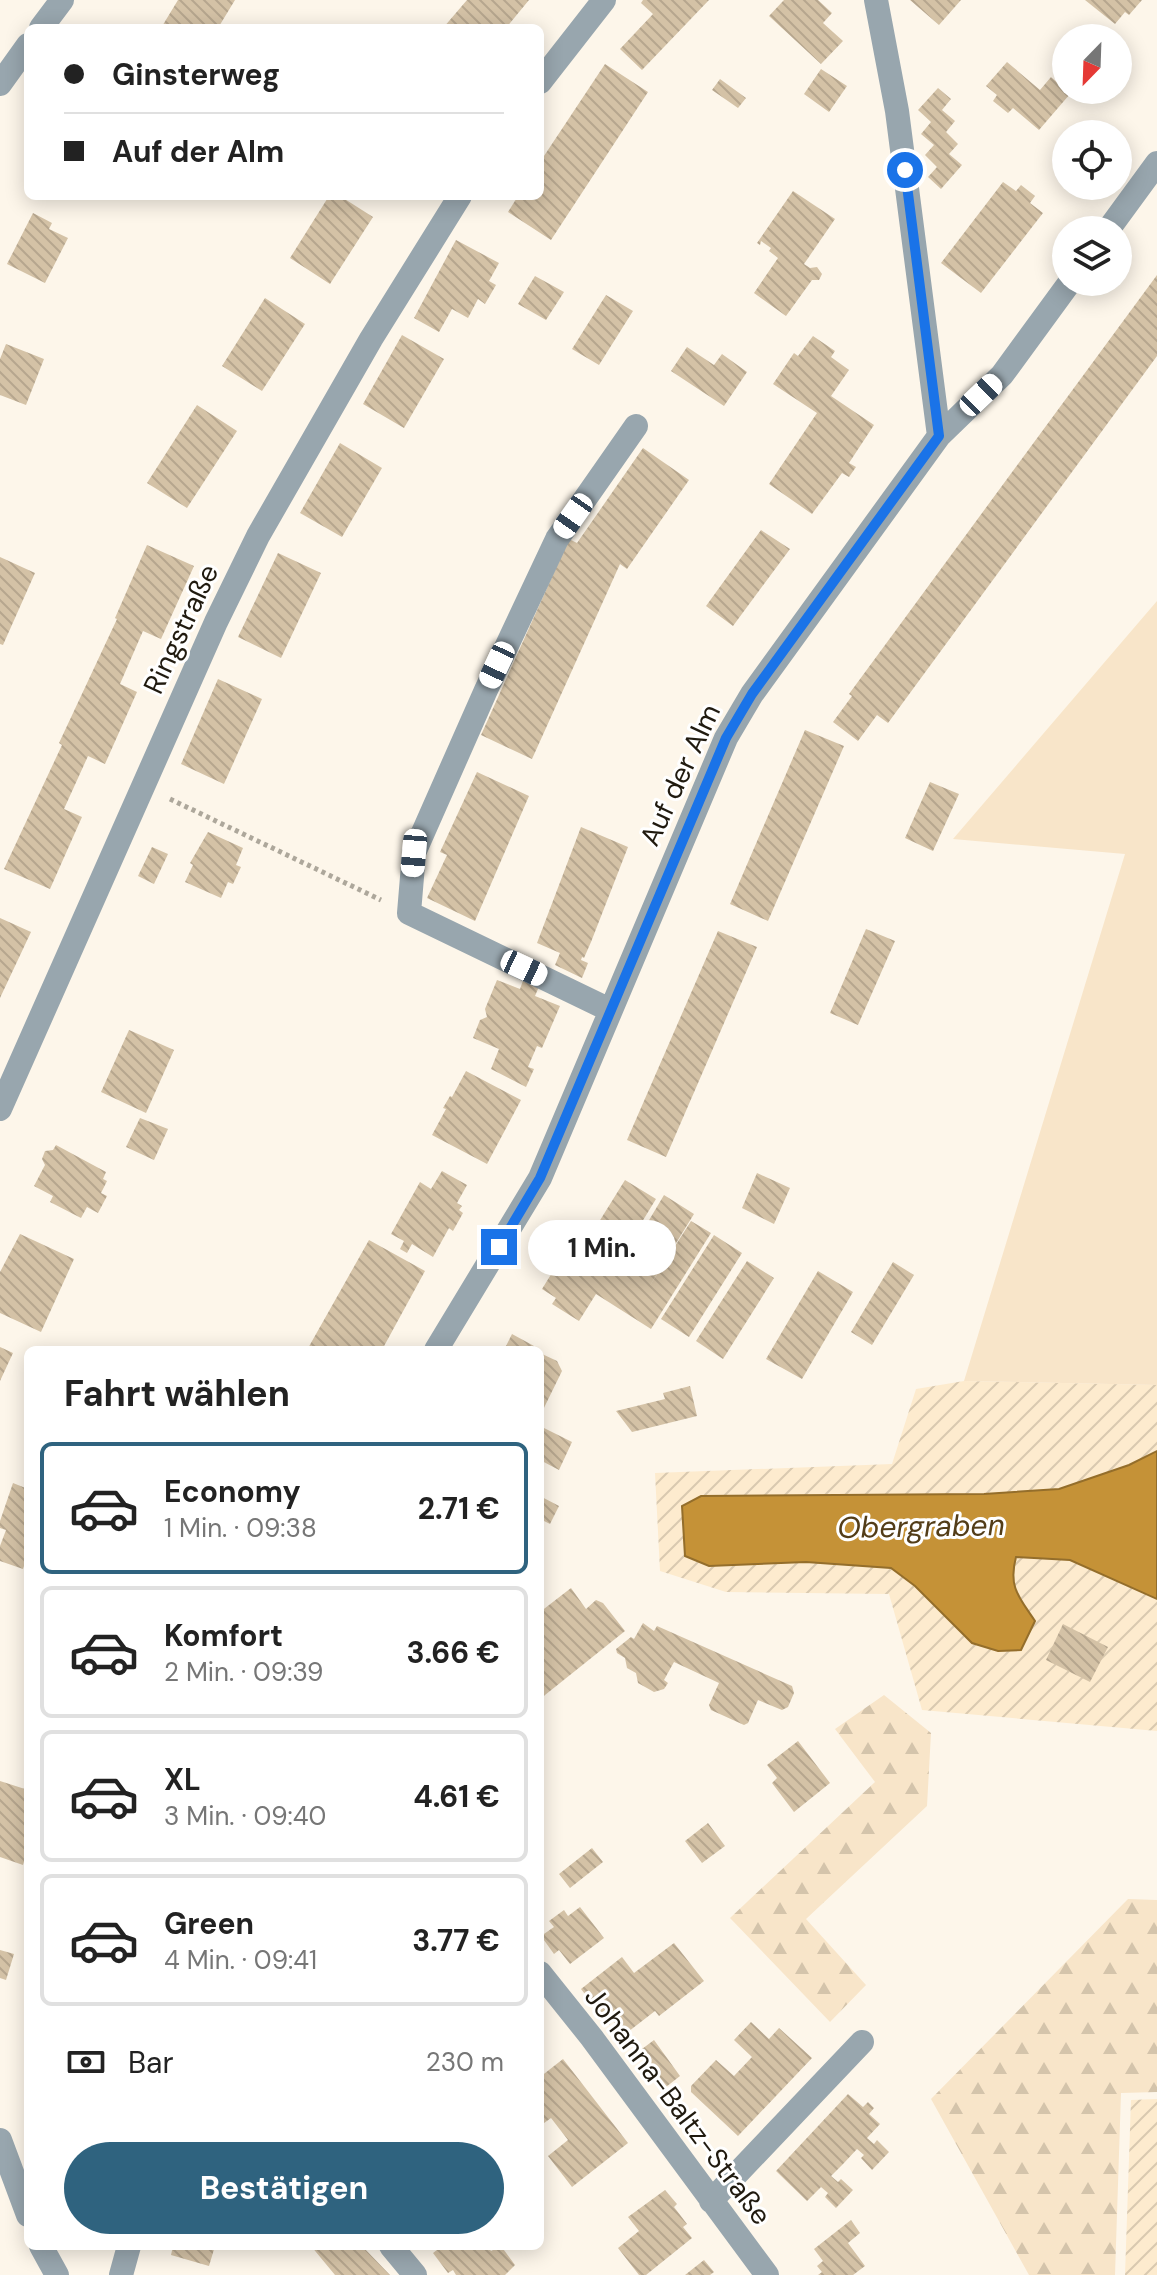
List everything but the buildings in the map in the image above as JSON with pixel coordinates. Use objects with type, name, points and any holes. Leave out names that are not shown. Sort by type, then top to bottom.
[{"type":"street","points":[[44,24],[62,0]]},
{"type":"street","points":[[544,77],[604,0]]},
{"type":"street","points":[[876,0],[897,111],[939,436]]},
{"type":"street","points":[[0,84],[24,51]]},
{"type":"street","points":[[1118,216],[1157,163]]},
{"type":"street","name":"Ringstraße","points":[[0,1109],[216,622],[258,536],[371,339],[458,200]]},
{"type":"street","name":"Auf der Alm","points":[[438,1346],[540,1178],[726,738],[752,694],[939,436],[1002,375],[1060,296]]},
{"type":"street","points":[[610,1010],[409,913],[414,853],[492,676],[557,539],[636,426]]},
{"type":"street","name":"Johanna-Baltz-Straße","points":[[544,1978],[767,2275]]},
{"type":"street","points":[[711,2201],[862,2042]]},
{"type":"street","points":[[0,2140],[24,2204]]},
{"type":"street","points":[[43,2250],[57,2275]]},
{"type":"street","points":[[121,2275],[128,2250]]},
{"type":"street","points":[[394,2250],[415,2275]]},
{"type":"path","points":[[143,787],[348,884]]},
{"type":"shaded area","points":[[964,1381],[1157,1385],[1157,1731],[922,1710],[889,1594],[726,1592],[660,1571],[655,1473],[892,1464],[916,1389]]},
{"type":"shaded area","points":[[1157,2099],[1157,2275],[1125,2275],[1131,2100]]},
{"type":"green space","points":[[1157,601],[1157,1385],[964,1381],[1125,854],[953,839]]},
{"type":"green space","points":[[884,1695],[931,1733],[927,1806],[806,1919],[866,1985],[830,2022],[730,1918],[875,1782],[835,1729]]},
{"type":"green space","points":[[1128,1899],[1157,1900],[1157,2092],[1121,2093],[1115,2275],[1029,2275],[931,2099]]},
{"type":"water","name":"Obergraben","points":[[1157,1451],[1157,1599],[1070,1560],[1016,1557],[1014,1584],[1035,1621],[1021,1650],[998,1651],[972,1643],[915,1586],[891,1568],[806,1562],[709,1566],[685,1556],[682,1506],[701,1496],[984,1494],[1059,1489],[1129,1465]]},
{"type":"route","points":[[499,1247],[540,1178],[726,738],[752,694],[939,436],[905,170]]}]
